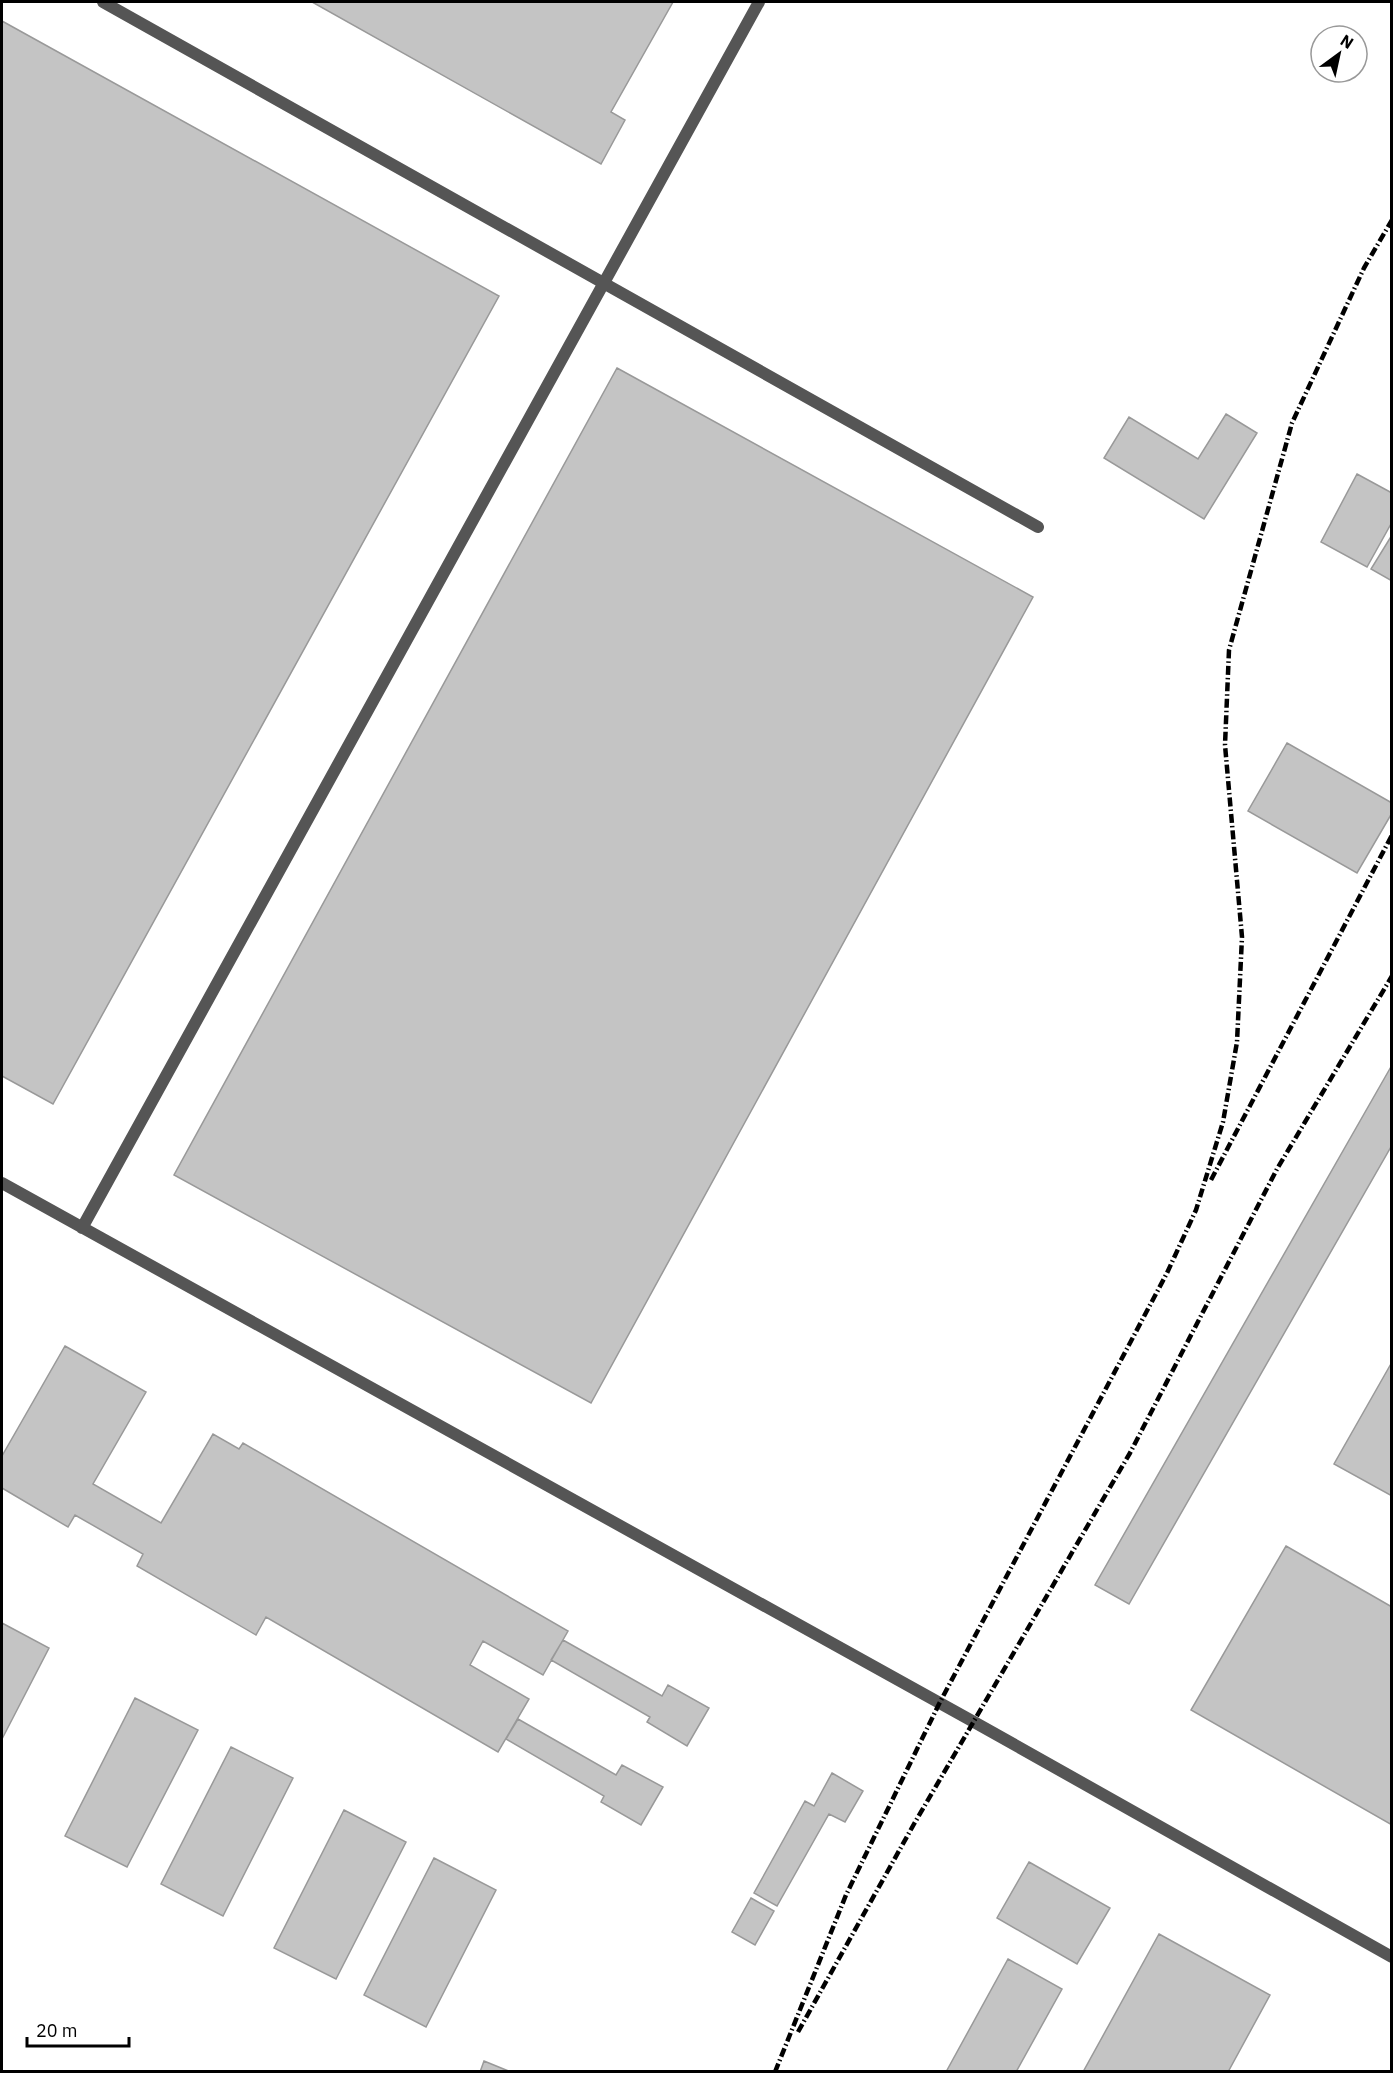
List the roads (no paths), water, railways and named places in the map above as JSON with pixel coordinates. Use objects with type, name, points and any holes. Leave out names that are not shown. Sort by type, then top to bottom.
[{"type":"lane","points":[[104,2],[1038,527]]},
{"type":"lane","points":[[82,1228],[759,2]]},
{"type":"lane","points":[[2,1184],[974,1722],[1392,1958]]},
{"type":"railway","points":[[775,2072],[846,1895],[939,1704],[1167,1273],[1196,1210],[1223,1122],[1237,1042],[1242,937],[1225,745],[1229,650],[1292,423],[1364,268],[1392,220]]},
{"type":"railway","points":[[1211,1180],[1392,835]]},
{"type":"railway","points":[[798,2032],[914,1824],[1130,1453],[1277,1169],[1392,976]]}]
